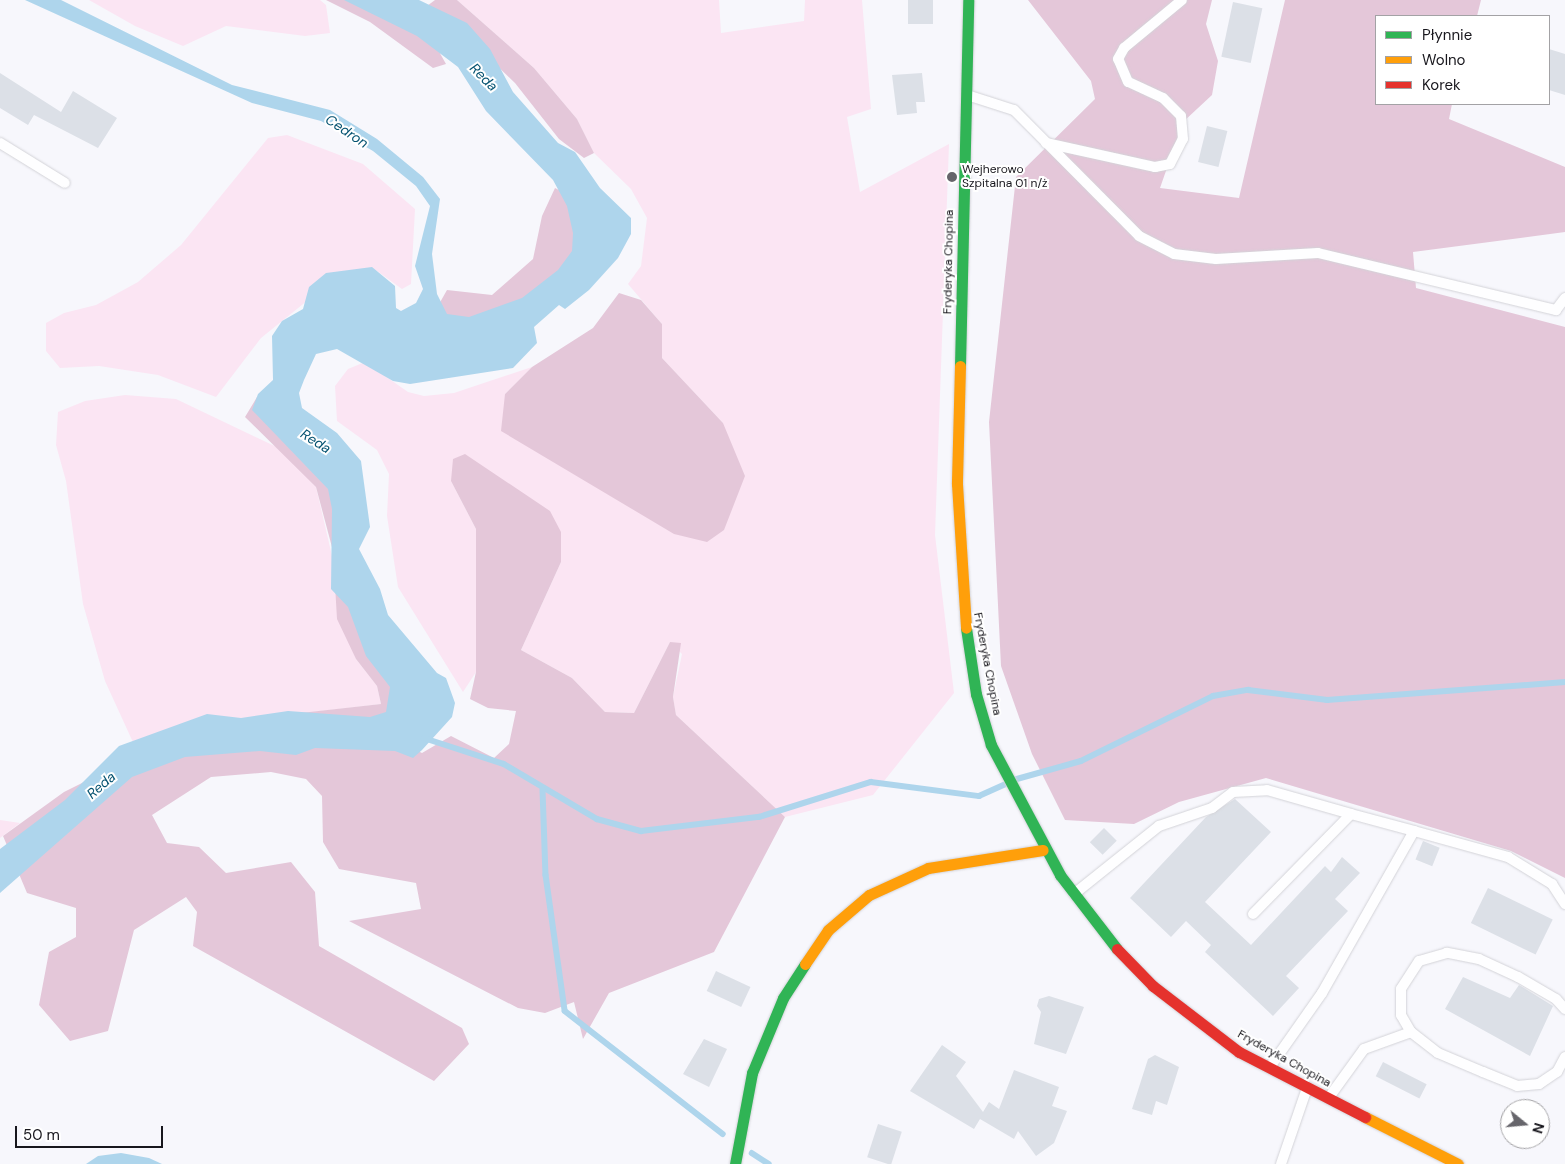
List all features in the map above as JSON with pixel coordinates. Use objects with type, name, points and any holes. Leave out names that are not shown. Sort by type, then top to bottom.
[{"type":"street","name":"Fryderyka Chopina","points":[[968,0],[957,484],[961,598],[976,694],[991,746],[1043,850],[1073,895],[1153,986],[1202,1027],[1269,1069],[1458,1164]]},
{"type":"street","points":[[735,1164],[752,1073],[783,998],[828,930],[869,895],[928,868],[1043,850]]},
{"type":"lane","points":[[1046,143],[1155,168],[1170,164],[1183,139],[1181,116],[1163,98],[1128,82],[1118,59],[1124,48],[1182,0]]},
{"type":"lane","points":[[966,95],[1014,110],[1139,236],[1174,254],[1216,259],[1318,253],[1556,310],[1565,298]]},
{"type":"lane","points":[[0,143],[65,183]]},
{"type":"lane","points":[[1073,895],[1159,826],[1212,808],[1233,792],[1267,790],[1508,857],[1552,884],[1565,904]]},
{"type":"lane","points":[[1253,914],[1351,814]]},
{"type":"lane","points":[[1269,1069],[1322,993],[1414,831]]},
{"type":"lane","points":[[1565,1009],[1556,999],[1518,977],[1479,959],[1447,954],[1419,961],[1401,989],[1401,1015],[1411,1032],[1438,1053],[1517,1086],[1539,1084],[1557,1072],[1565,1057]]},
{"type":"lane","points":[[1328,1099],[1364,1048],[1411,1032]]},
{"type":"lane","points":[[1281,1164],[1307,1088]]},
{"type":"shaded area","points":[[89,0],[320,0],[326,5],[330,33],[305,36],[226,26],[183,46],[135,26]]},
{"type":"shaded area","points":[[326,0],[364,0],[437,48],[446,64],[433,68],[370,22]]},
{"type":"shaded area","points":[[435,0],[457,0],[534,68],[577,119],[594,153],[584,158],[559,139],[515,83],[460,30],[427,6]]},
{"type":"shaded area","points":[[457,0],[719,0],[721,33],[804,21],[805,0],[862,0],[871,109],[847,117],[860,192],[949,144],[935,535],[954,693],[873,795],[785,817],[676,715],[673,697],[682,654],[670,642],[634,713],[605,712],[572,678],[521,650],[561,562],[451,481],[476,529],[476,672],[463,692],[398,587],[387,516],[389,474],[377,450],[337,421],[335,386],[348,369],[365,362],[408,392],[424,396],[454,393],[532,367],[505,394],[723,423],[662,358],[662,324],[628,284],[641,266],[647,218],[631,189],[594,153],[577,119],[534,68]]},
{"type":"shaded area","points":[[1028,0],[1212,0],[1206,24],[1218,61],[1212,95],[1183,122],[1160,188],[1239,198],[1285,0],[1481,0],[1477,15],[1375,15],[1375,105],[1452,105],[1449,119],[1565,167],[1565,232],[1413,252],[1416,288],[1565,327],[1565,878],[1511,851],[1266,778],[1179,802],[1134,824],[1065,820],[1032,754],[1001,666],[989,422],[1016,177],[1095,99],[1091,81]]},
{"type":"shaded area","points":[[287,135],[363,164],[415,209],[411,284],[402,289],[377,271],[313,296],[261,338],[216,397],[158,375],[99,366],[60,368],[46,351],[46,323],[64,313],[96,305],[138,282],[181,245],[268,138]]},
{"type":"shaded area","points":[[555,188],[582,202],[585,289],[421,336],[447,290],[492,295],[533,259],[542,216]]},
{"type":"shaded area","points":[[619,293],[641,300],[662,324],[662,358],[723,423],[745,476],[724,530],[707,542],[674,534],[501,431],[505,394],[532,367],[593,328]]},
{"type":"shaded area","points":[[125,395],[176,399],[283,450],[316,487],[356,659],[377,686],[381,704],[221,723],[137,751],[105,681],[83,604],[66,481],[56,445],[58,412],[85,401]]},
{"type":"shaded area","points":[[257,397],[316,450],[400,687],[393,739],[422,753],[451,736],[494,758],[509,744],[516,711],[488,708],[470,699],[476,672],[476,529],[451,481],[453,459],[465,454],[550,511],[561,532],[561,562],[521,650],[572,678],[605,712],[634,713],[670,642],[681,643],[673,697],[676,715],[785,817],[714,952],[609,993],[583,1039],[574,1002],[545,1013],[518,1008],[349,921],[421,909],[416,883],[339,869],[323,842],[322,796],[306,779],[271,772],[211,777],[152,815],[167,843],[199,847],[226,873],[291,862],[315,892],[319,946],[462,1028],[469,1044],[434,1081],[193,946],[197,912],[186,897],[134,930],[108,1031],[70,1041],[39,1005],[49,952],[76,937],[76,908],[27,893],[3,836],[64,792],[118,765],[274,716],[381,704],[377,686],[356,659],[337,619],[333,551],[316,487],[245,417]]},
{"type":"shaded area","points":[[0,820],[20,823],[0,838]]},
{"type":"water","points":[[25,0],[61,0],[232,85],[330,110],[377,139],[423,177],[440,199],[432,254],[437,294],[447,314],[469,317],[522,298],[558,270],[572,251],[573,233],[567,206],[553,180],[486,111],[458,67],[417,36],[344,0],[419,0],[467,23],[490,49],[513,92],[558,143],[575,152],[600,188],[631,218],[631,234],[618,258],[589,290],[565,309],[559,305],[534,327],[537,343],[513,368],[410,384],[393,381],[337,349],[316,354],[304,380],[299,393],[302,408],[337,433],[361,461],[370,527],[359,549],[380,589],[388,615],[437,673],[446,678],[455,703],[452,717],[422,750],[413,758],[395,751],[315,748],[296,755],[260,751],[185,757],[132,777],[0,893],[0,849],[65,800],[119,746],[207,714],[241,718],[288,711],[370,717],[386,712],[390,687],[366,656],[348,607],[331,589],[332,509],[328,489],[252,410],[258,394],[273,380],[272,336],[282,321],[303,309],[309,287],[326,273],[372,267],[395,286],[396,308],[401,311],[416,303],[423,289],[415,266],[430,206],[416,186],[373,151],[321,121],[252,103]]},
{"type":"water","points":[[121,1153],[149,1158],[162,1164],[86,1164],[98,1156]]},
{"type":"building","points":[[908,0],[933,0],[933,24],[908,24]]},
{"type":"building","points":[[1233,2],[1262,8],[1251,63],[1221,57]]},
{"type":"building","points":[[1550,49],[1565,54],[1565,95],[1550,90]]},
{"type":"building","points":[[0,73],[61,112],[73,91],[117,118],[98,148],[34,115],[28,125],[0,108]]},
{"type":"building","points":[[922,73],[925,102],[916,102],[917,113],[897,115],[892,75]]},
{"type":"building","points":[[1207,126],[1227,131],[1218,167],[1198,162]]},
{"type":"building","points":[[1235,799],[1271,832],[1205,902],[1251,945],[1325,866],[1331,872],[1342,857],[1360,873],[1335,899],[1348,911],[1286,976],[1299,988],[1273,1016],[1205,952],[1211,945],[1186,921],[1171,937],[1130,898],[1206,817]]},
{"type":"building","points":[[1104,828],[1117,841],[1103,855],[1090,842]]},
{"type":"building","points":[[1423,841],[1440,848],[1432,866],[1416,860]]},
{"type":"building","points":[[1488,888],[1553,920],[1536,955],[1471,923]]},
{"type":"building","points":[[716,971],[750,987],[741,1007],[707,991]]},
{"type":"building","points":[[1463,977],[1510,998],[1519,985],[1553,1006],[1530,1056],[1445,1009]]},
{"type":"building","points":[[1049,996],[1084,1007],[1066,1054],[1034,1044],[1041,1012],[1037,1006],[1039,999]]},
{"type":"building","points":[[704,1039],[727,1049],[709,1087],[683,1074]]},
{"type":"building","points":[[942,1045],[966,1062],[956,1076],[983,1112],[989,1102],[999,1109],[1014,1070],[1059,1087],[1052,1106],[1067,1111],[1054,1143],[1036,1156],[1018,1131],[1014,1139],[980,1119],[974,1129],[910,1091]]},
{"type":"building","points":[[1155,1055],[1179,1067],[1167,1105],[1156,1101],[1152,1115],[1132,1109],[1148,1059]]},
{"type":"building","points":[[1383,1062],[1427,1084],[1419,1099],[1376,1076]]},
{"type":"building","points":[[878,1124],[902,1132],[891,1164],[867,1157]]},
{"type":"waterway","points":[[1017,779],[1081,761],[1213,696],[1248,690],[1327,700],[1565,682]]},
{"type":"waterway","points":[[424,738],[504,764],[597,819],[641,831],[759,817],[871,782],[979,796],[1004,785]]},
{"type":"waterway","points":[[543,790],[546,875],[565,1011],[723,1134]]},
{"type":"waterway","points":[[752,1153],[769,1164]]},
{"type":"traffic: fast","points":[[960,366],[968,0]]},
{"type":"traffic: fast","points":[[966,628],[976,694],[991,745],[1060,875],[1117,949]]},
{"type":"traffic: fast","points":[[735,1164],[752,1073],[783,998],[805,964]]},
{"type":"traffic: slow","points":[[960,366],[957,484],[966,628]]},
{"type":"traffic: slow","points":[[805,964],[828,930],[869,895],[928,868],[1043,850]]},
{"type":"traffic: slow","points":[[1365,1117],[1458,1164]]},
{"type":"traffic: jam","points":[[1117,949],[1153,986],[1239,1052],[1365,1117]]},
{"type":"place","name":"Wejherowo Szpitalna 01 n/ż","points":[[952,177]]},
{"type":"water label","name":"Reda","points":[[484,77]]},
{"type":"water label","name":"Cedron","points":[[347,131]]},
{"type":"water label","name":"Reda","points":[[316,441]]},
{"type":"water label","name":"Reda","points":[[101,785]]}]
